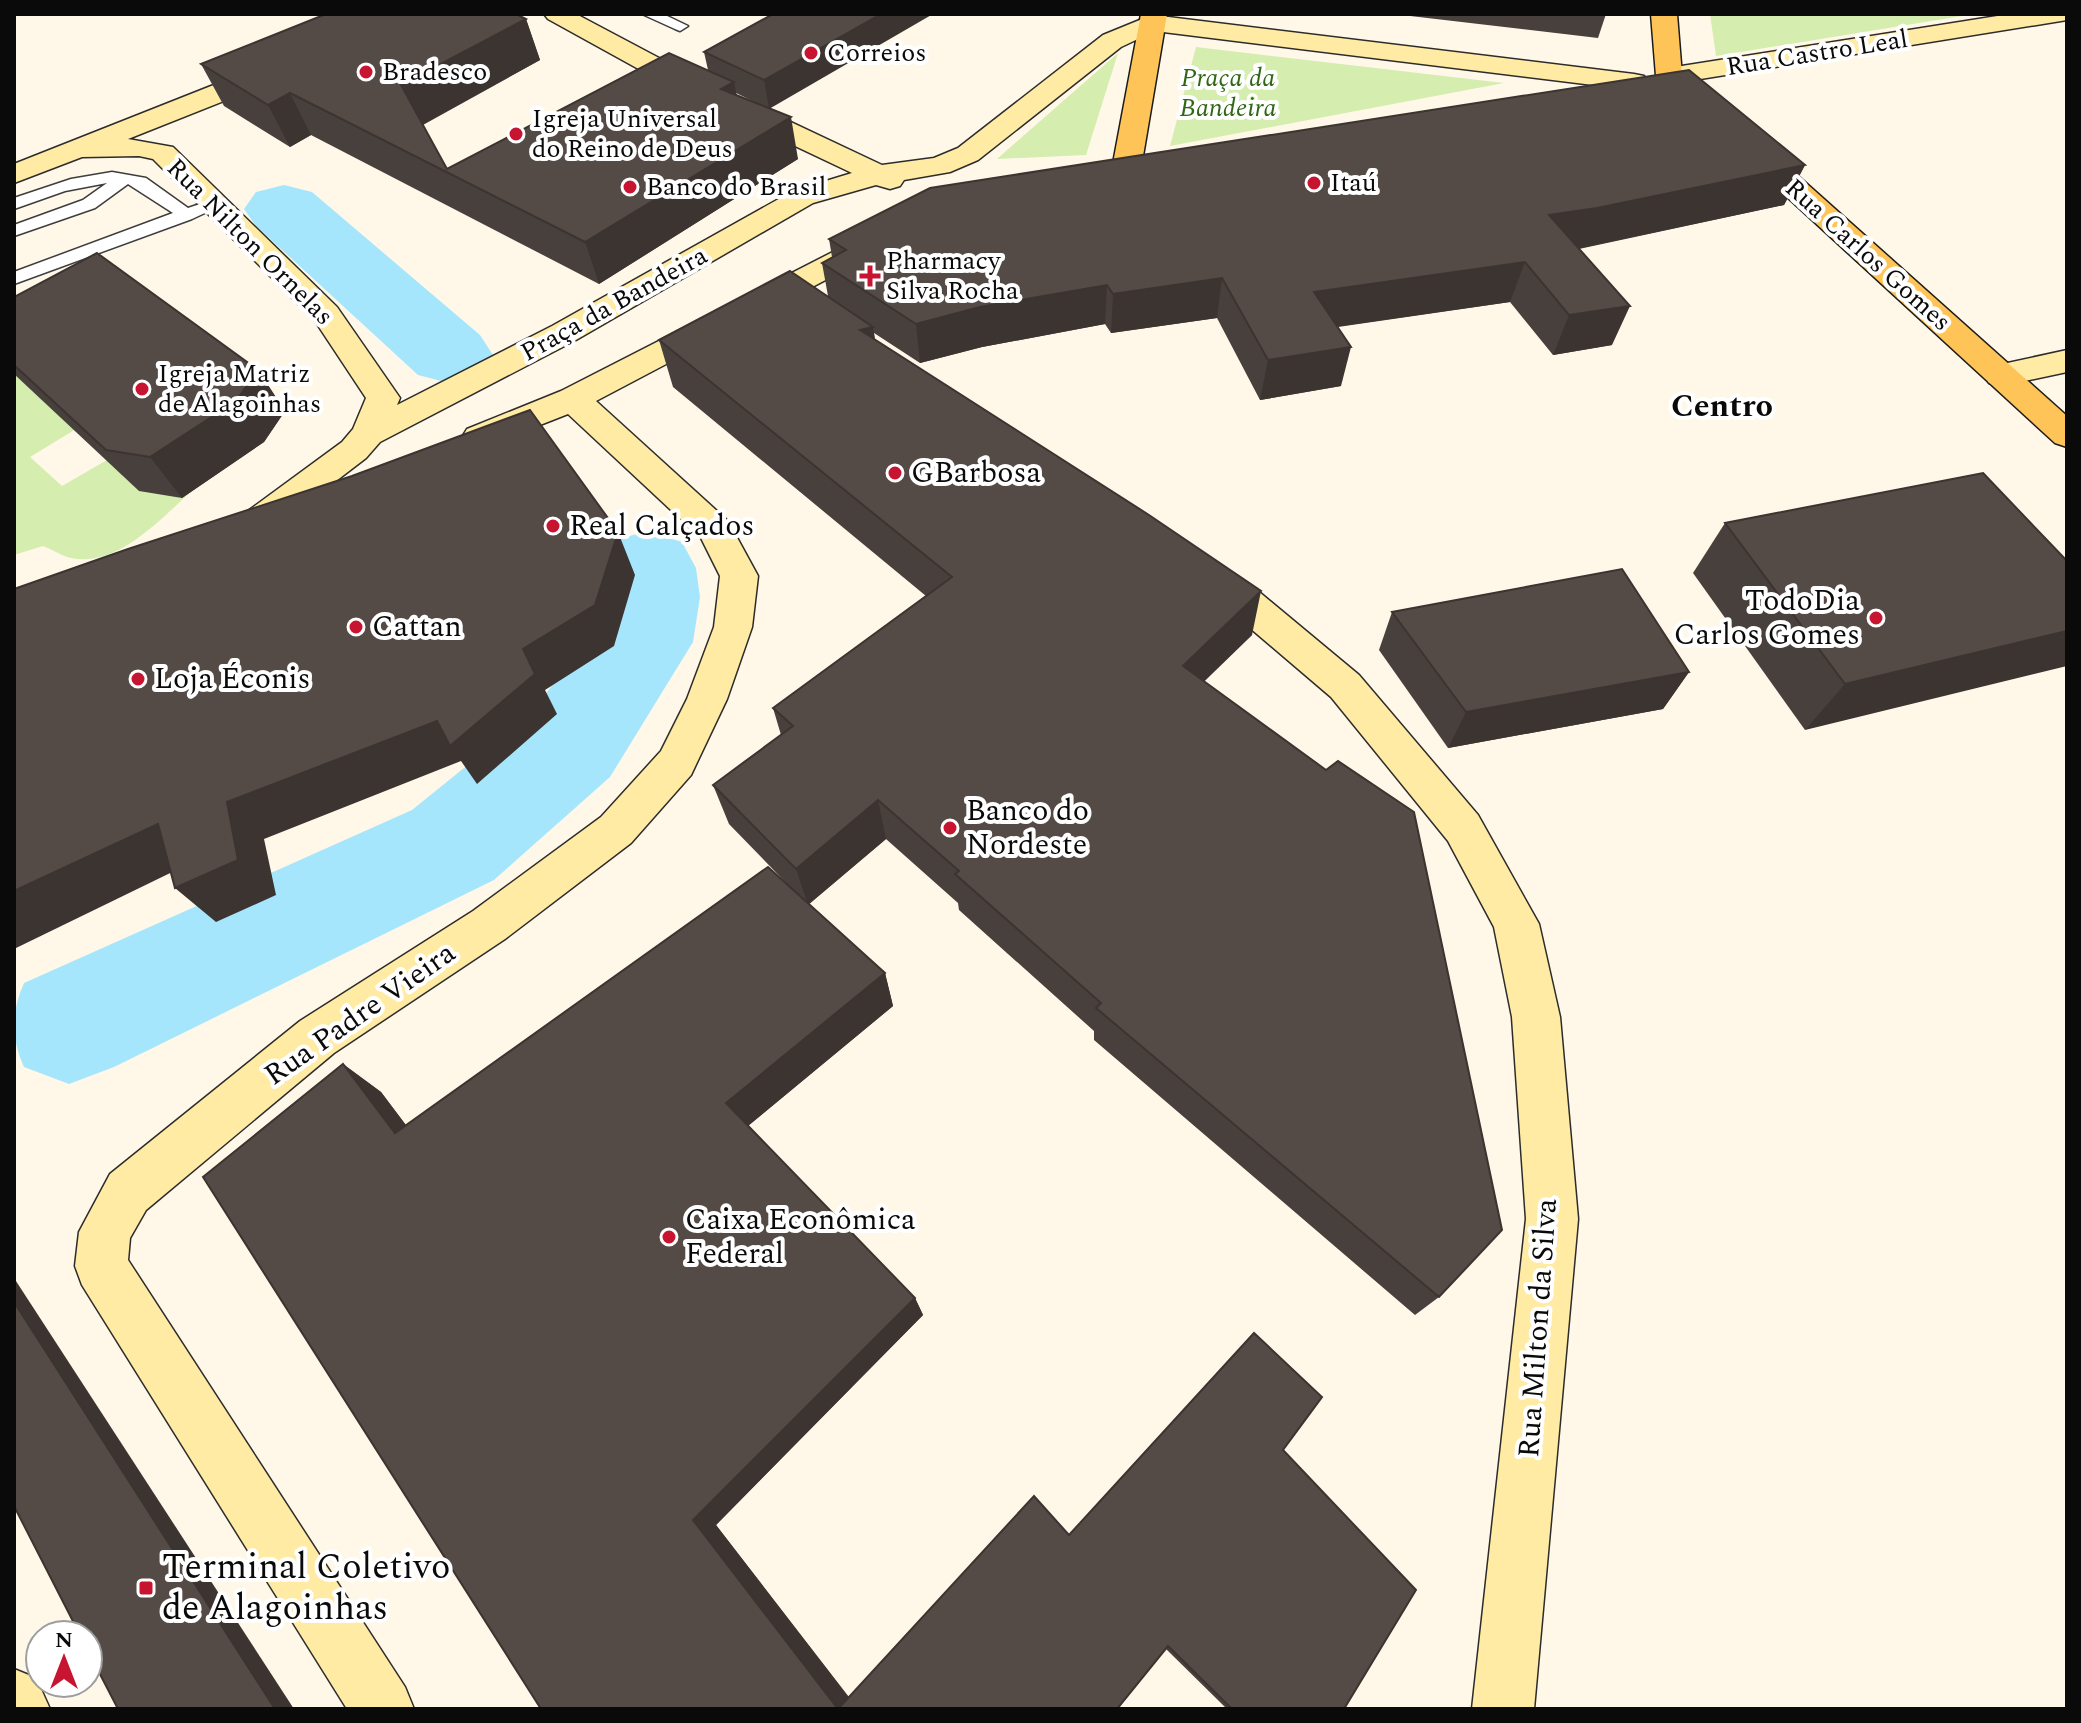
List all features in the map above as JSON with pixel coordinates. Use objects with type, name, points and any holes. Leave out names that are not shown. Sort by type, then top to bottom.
[{"type":"main road","points":[[1664,14],[1669,76],[1698,102]]},
{"type":"main road","points":[[1153,19],[1112,177],[1188,163]]},
{"type":"main road","points":[[1542,99],[1669,76]]},
{"type":"main road","name":"Rua Carlos Gomes","points":[[1731,131],[2067,435]]},
{"type":"street","points":[[557,14],[683,82],[881,174]]},
{"type":"street","name":"Rua Castro Leal","points":[[1669,76],[2059,14]]},
{"type":"street","points":[[1153,19],[1634,82]]},
{"type":"street","name":"Praça da Bandeira","points":[[368,434],[564,333],[803,197],[881,174],[940,166],[968,154],[1112,41],[1153,19]]},
{"type":"street","points":[[14,174],[298,61]]},
{"type":"street","name":"Rua Nilton Ornelas","points":[[83,149],[156,149],[200,210],[326,314],[383,398],[368,434],[354,450],[235,533],[367,481]]},
{"type":"street","name":"Praça da Bandeira","points":[[456,446],[573,399],[783,290],[911,210],[881,174]]},
{"type":"street","points":[[783,290],[820,316]]},
{"type":"street","points":[[2001,375],[2067,361]]},
{"type":"street","name":"Rua Padre Vieira","points":[[383,1709],[101,1266],[105,1232],[128,1192],[317,1037],[489,925],[616,830],[676,763],[707,699],[733,627],[739,576],[715,530],[573,399]]},
{"type":"street","name":"Rua Milton da Silva","points":[[1179,558],[1244,601],[1345,686],[1463,828],[1516,924],[1536,1017],[1552,1219],[1503,1709]]},
{"type":"street","points":[[14,1700],[19,1709]]},
{"type":"lane","points":[[650,14],[680,26]]},
{"type":"lane","points":[[14,231],[89,204],[126,178]]},
{"type":"lane","points":[[14,204],[51,189],[82,182],[126,178],[139,181],[200,210]]},
{"type":"lane","points":[[14,278],[200,210]]},
{"type":"green space","points":[[1710,14],[1974,14],[1716,56]]},
{"type":"green space","name":"Praça da Bandeira","points":[[1196,47],[1504,83],[1170,146]]},
{"type":"green space","points":[[1118,53],[1086,155],[997,159]]},
{"type":"green space","points":[[14,374],[76,429],[30,457],[62,486],[107,460],[166,495],[195,488],[137,539],[103,556],[85,559],[67,557],[43,546],[14,555]]},
{"type":"building","points":[[326,14],[516,14],[526,19],[401,85],[447,169],[669,53],[734,82],[721,89],[791,117],[585,242],[290,93],[268,105],[201,64]]},
{"type":"building","points":[[773,14],[881,14],[764,80],[704,52]]},
{"type":"building","points":[[1689,70],[1805,165],[1549,215],[1630,306],[1569,315],[1525,262],[1314,292],[1351,347],[1268,360],[1222,278],[1113,294],[1107,285],[980,307],[916,324],[822,263],[846,250],[829,239],[930,188]]},
{"type":"building","name":"Igreja Matriz de Alagoinhas","points":[[97,253],[258,370],[236,401],[150,457],[106,450],[14,365],[14,297]]},
{"type":"building","points":[[790,271],[873,327],[860,330],[1149,515],[1261,591],[1183,666],[1326,770],[1338,761],[1414,812],[1502,1230],[1439,1297],[1096,1008],[1101,1003],[955,874],[959,871],[878,800],[796,869],[713,785],[793,726],[773,708],[952,577],[659,340]]},
{"type":"building","points":[[530,410],[618,532],[595,605],[523,649],[535,674],[450,746],[437,721],[227,802],[238,860],[175,888],[158,824],[14,891],[14,589],[352,476]]},
{"type":"building","points":[[1983,473],[2067,561],[2067,631],[1845,684],[1725,523]]},
{"type":"building","points":[[1622,569],[1689,672],[1466,712],[1392,612]]},
{"type":"building","points":[[768,867],[885,973],[726,1103],[915,1298],[693,1520],[838,1709],[541,1709],[203,1177],[343,1064],[395,1133]]},
{"type":"building","name":"Terminal Coletivo de Alagoinhas","points":[[14,1302],[275,1709],[118,1709],[104,1682],[104,1619],[72,1619],[14,1506]]},
{"type":"building","points":[[1254,1333],[1322,1397],[1283,1450],[1416,1590],[1344,1709],[1232,1709],[1168,1646],[1117,1709],[838,1709],[1034,1496],[1069,1535]]},
{"type":"waterway","points":[[284,209],[449,355]]},
{"type":"waterway","points":[[69,1025],[453,845],[571,745],[640,642],[649,597],[646,568]]},
{"type":"place","name":"Correios","points":[[811,53]]},
{"type":"place","name":"Bradesco","points":[[366,72]]},
{"type":"place","name":"Igreja Universal do Reino de Deus","points":[[516,134]]},
{"type":"place","name":"Itaú","points":[[1314,183]]},
{"type":"place","name":"Banco do Brasil","points":[[630,187]]},
{"type":"place","name":"Pharmacy Silva Rocha","points":[[870,276]]},
{"type":"place","name":"Igreja Matriz de Alagoinhas","points":[[142,389]]},
{"type":"place","name":"GBarbosa","points":[[895,473]]},
{"type":"place","name":"Real Calçados","points":[[553,526]]},
{"type":"place","name":"TodoDia Carlos Gomes","points":[[1876,618]]},
{"type":"place","name":"Cattan","points":[[356,627]]},
{"type":"place","name":"Loja Éconis","points":[[138,679]]},
{"type":"place","name":"Banco do Nordeste","points":[[950,828]]},
{"type":"place","name":"Caixa Econômica Federal","points":[[669,1237]]},
{"type":"place","name":"Terminal Coletivo de Alagoinhas","points":[[146,1588]]},
{"type":"district","name":"Centro","points":[[1722,406]]}]
